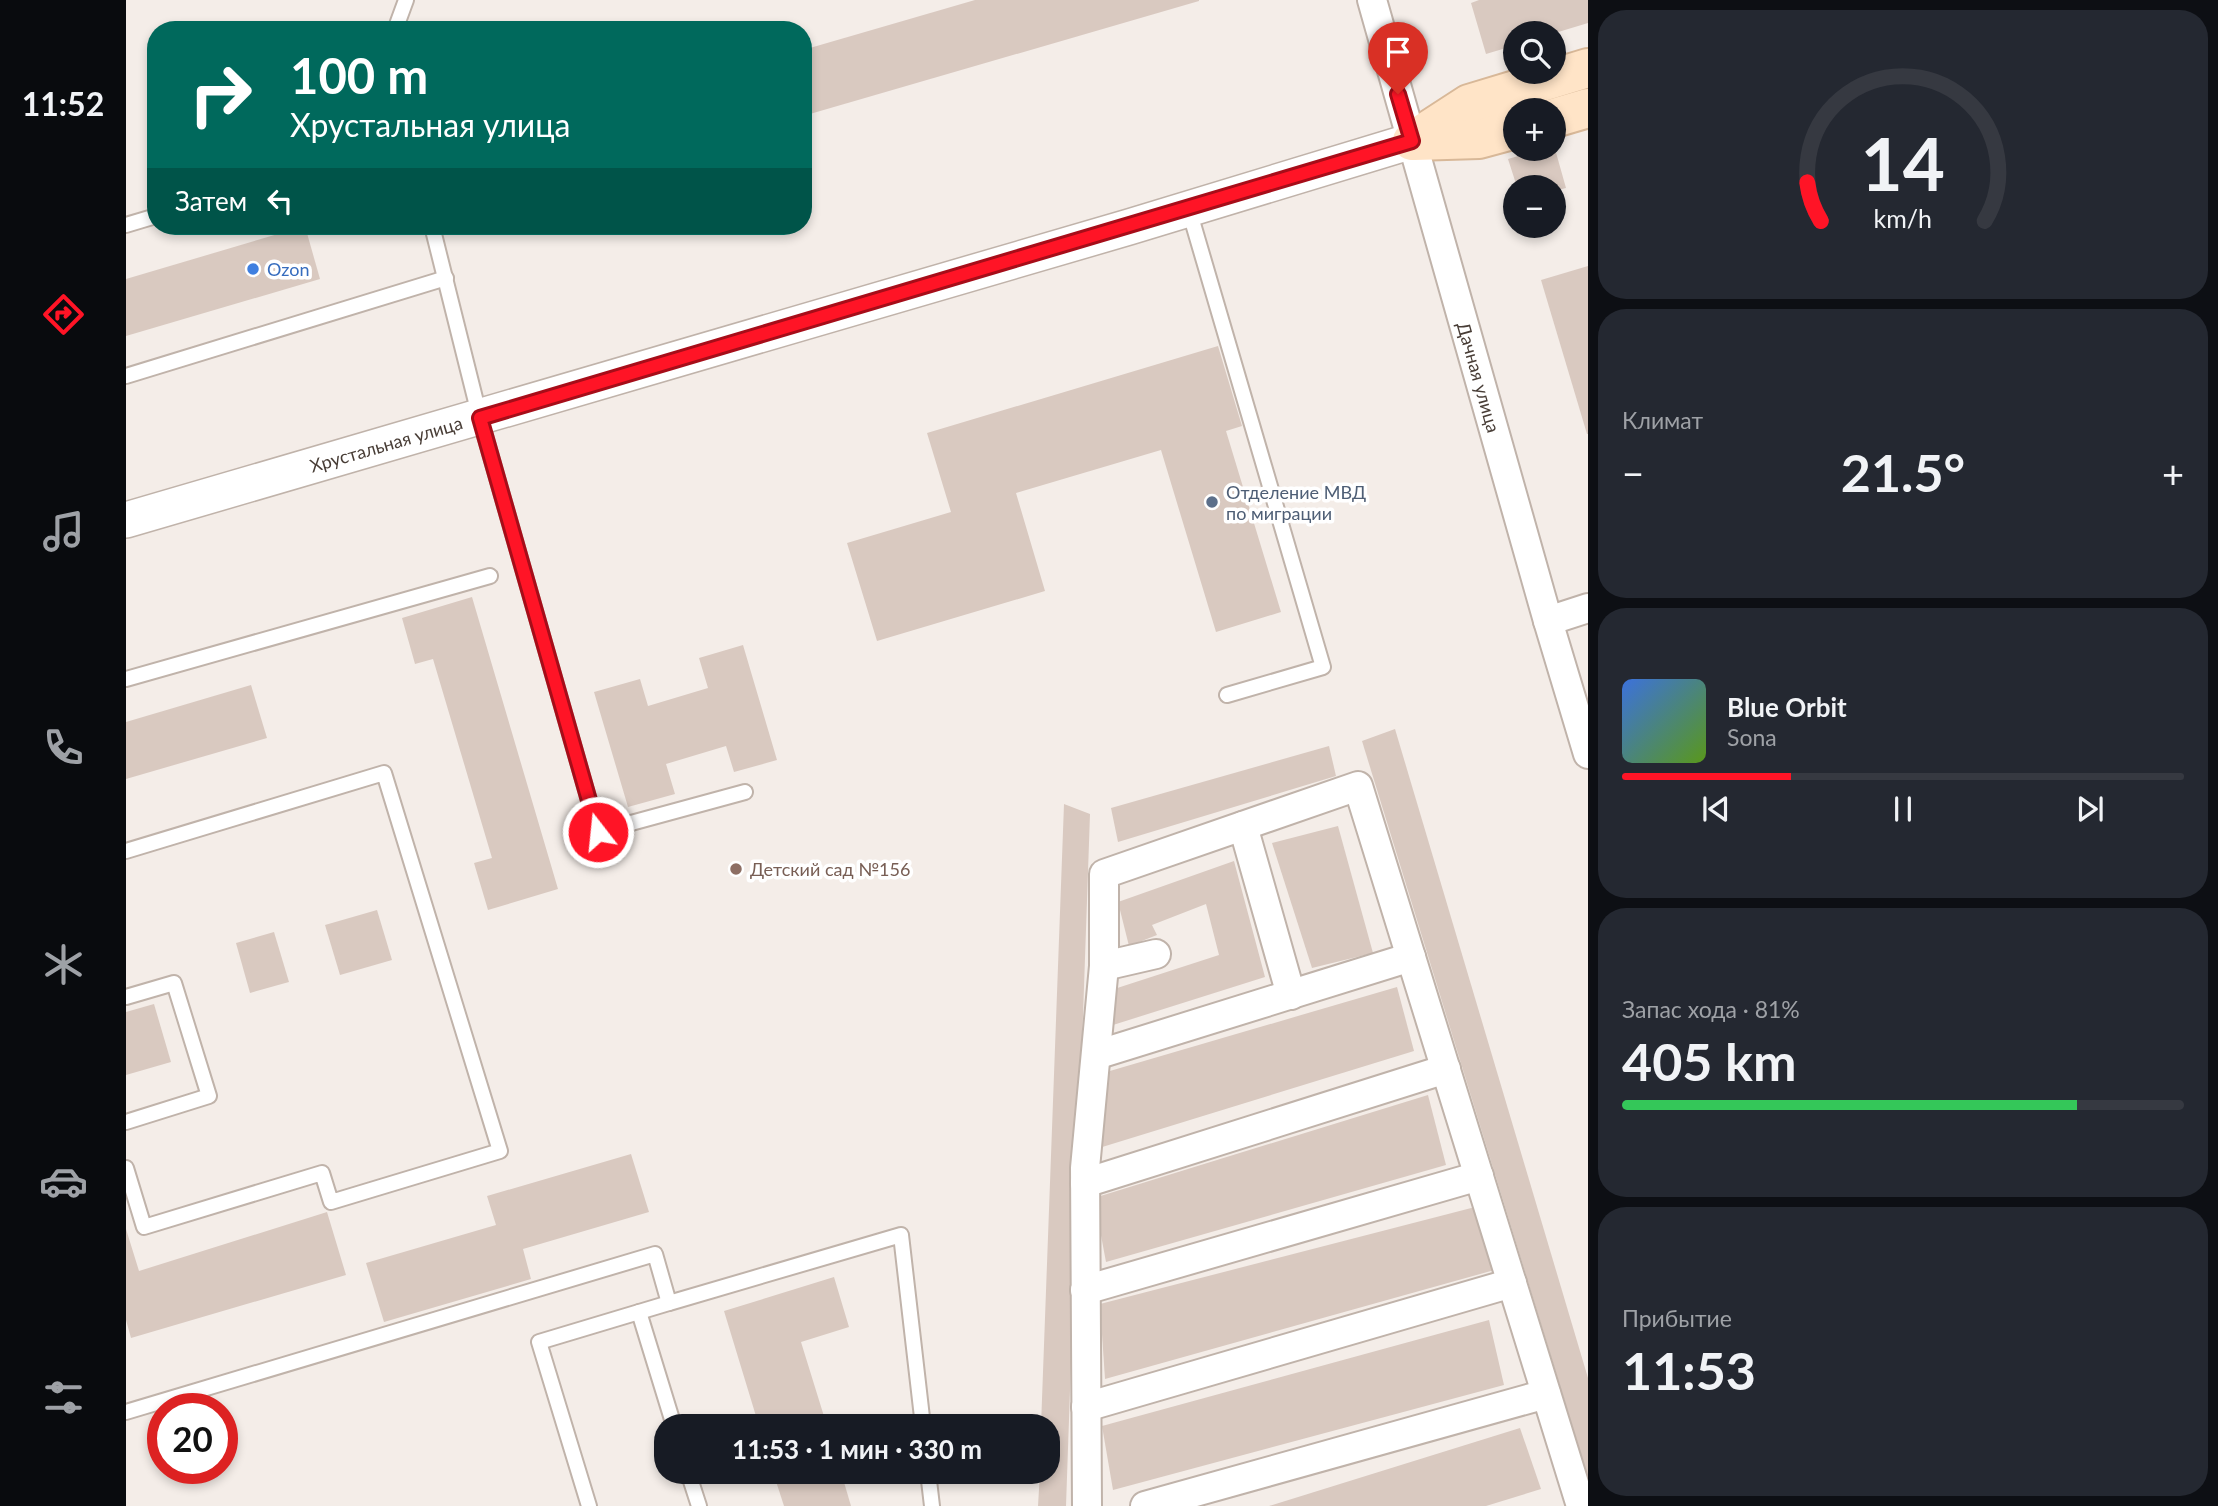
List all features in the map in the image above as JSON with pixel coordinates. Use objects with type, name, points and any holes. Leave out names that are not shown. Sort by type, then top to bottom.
[{"type":"main road","name":"Хрустальная улица","points":[[1412,141],[1469,104],[1588,68]]},
{"type":"main road","points":[[1566,114],[1588,108]]},
{"type":"main road","name":"Хрустальная улица","points":[[1412,141],[1479,139],[1503,133]]},
{"type":"street","name":"Дачная улица","points":[[1372,0],[1588,754]]},
{"type":"street","name":"Хрустальная улица","points":[[126,520],[480,418],[1412,141]]},
{"type":"street","points":[[1548,621],[1588,608]]},
{"type":"street","points":[[1087,1506],[1085,1183],[1104,966],[1104,874],[1358,786],[1546,1394],[1575,1505]]},
{"type":"street","points":[[1243,826],[1291,995]]},
{"type":"street","points":[[1104,966],[1156,954]]},
{"type":"street","points":[[1096,1055],[1411,957]]},
{"type":"street","points":[[1085,1183],[1446,1069]]},
{"type":"street","points":[[1085,1290],[1479,1176]]},
{"type":"street","points":[[1086,1407],[1512,1283]]},
{"type":"street","points":[[1145,1506],[1546,1394]]},
{"type":"lane","points":[[398,21],[406,0]]},
{"type":"lane","points":[[1189,208],[1323,667],[1227,695]]},
{"type":"lane","points":[[126,225],[147,219]]},
{"type":"lane","points":[[434,235],[480,418],[598,832],[745,792]]},
{"type":"lane","points":[[126,376],[446,278]]},
{"type":"lane","points":[[126,679],[490,576]]},
{"type":"lane","points":[[126,851],[383,773],[500,1151],[331,1202],[322,1172],[144,1227],[126,1168]]},
{"type":"lane","points":[[126,997],[174,983],[209,1096],[126,1122]]},
{"type":"lane","points":[[589,1506],[539,1342],[901,1235],[922,1414]]},
{"type":"lane","points":[[126,1412],[655,1254],[669,1303]]},
{"type":"lane","points":[[639,1312],[670,1414]]},
{"type":"lane","points":[[692,1484],[699,1506]]},
{"type":"lane","points":[[929,1484],[932,1506]]},
{"type":"building","points":[[975,0],[1199,0],[812,113],[812,47]]},
{"type":"building","points":[[1479,0],[1588,0],[1588,23],[1566,30],[1566,21],[1503,21],[1503,49],[1486,54],[1471,3]]},
{"type":"building","points":[[1509,161],[1558,161],[1562,175],[1513,175]]},
{"type":"building","points":[[275,235],[308,235],[320,279],[126,336],[126,279]]},
{"type":"building","points":[[1588,266],[1588,434],[1587,434],[1541,280]]},
{"type":"building","name":"Отделение МВД по миграции","points":[[1218,346],[1242,426],[1226,431],[1281,612],[1216,632],[1161,450],[1016,493],[1045,591],[877,641],[847,543],[951,512],[927,433]]},
{"type":"building","points":[[472,597],[558,889],[488,910],[474,863],[492,858],[433,659],[415,664],[402,618]]},
{"type":"building","points":[[743,645],[777,760],[734,772],[726,746],[666,764],[675,794],[628,807],[594,692],[640,679],[648,706],[708,688],[699,658]]},
{"type":"building","points":[[251,685],[267,738],[126,779],[126,722]]},
{"type":"building","points":[[1395,729],[1588,1378],[1588,1477],[1362,741]]},
{"type":"building","points":[[1329,746],[1336,776],[1118,842],[1111,808]]},
{"type":"building","points":[[1064,804],[1090,814],[1066,1506],[1038,1506],[1039,1484],[1060,1484],[1060,1414],[1041,1414]]},
{"type":"building","points":[[1338,826],[1373,953],[1312,968],[1272,843]]},
{"type":"building","points":[[1234,861],[1265,977],[1113,1025],[1108,991],[1219,955],[1206,904],[1152,925],[1157,935],[1129,946],[1118,902]]},
{"type":"building","points":[[377,910],[392,960],[340,975],[325,925]]},
{"type":"building","points":[[274,932],[289,982],[250,993],[236,943]]},
{"type":"building","points":[[1397,987],[1414,1051],[1099,1148],[1103,1073]]},
{"type":"building","points":[[154,1004],[171,1062],[126,1075],[126,1012]]},
{"type":"building","points":[[1428,1095],[1446,1165],[1106,1262],[1094,1198]]},
{"type":"building","points":[[631,1154],[649,1212],[523,1249],[531,1279],[384,1322],[366,1263],[496,1225],[487,1196]]},
{"type":"building","points":[[1479,1206],[1498,1269],[1105,1379],[1100,1304]]},
{"type":"building","points":[[327,1212],[346,1275],[131,1338],[126,1320],[126,1229],[139,1271]]},
{"type":"building","points":[[834,1277],[849,1327],[801,1342],[823,1414],[755,1414],[724,1311]]},
{"type":"building","points":[[1489,1320],[1504,1385],[1113,1490],[1102,1426]]},
{"type":"building","points":[[1520,1428],[1541,1489],[1486,1506],[1269,1506]]},
{"type":"building","points":[[777,1484],[845,1484],[851,1506],[784,1506]]},
{"type":"place","name":"Ozon","points":[[253,269]]},
{"type":"place","name":"Отделение МВД по миграции","points":[[1212,502]]},
{"type":"place","name":"Детский сад №156","points":[[736,869]]},
{"type":"route","points":[[598,832],[480,418],[1412,141],[1398,94]]}]
